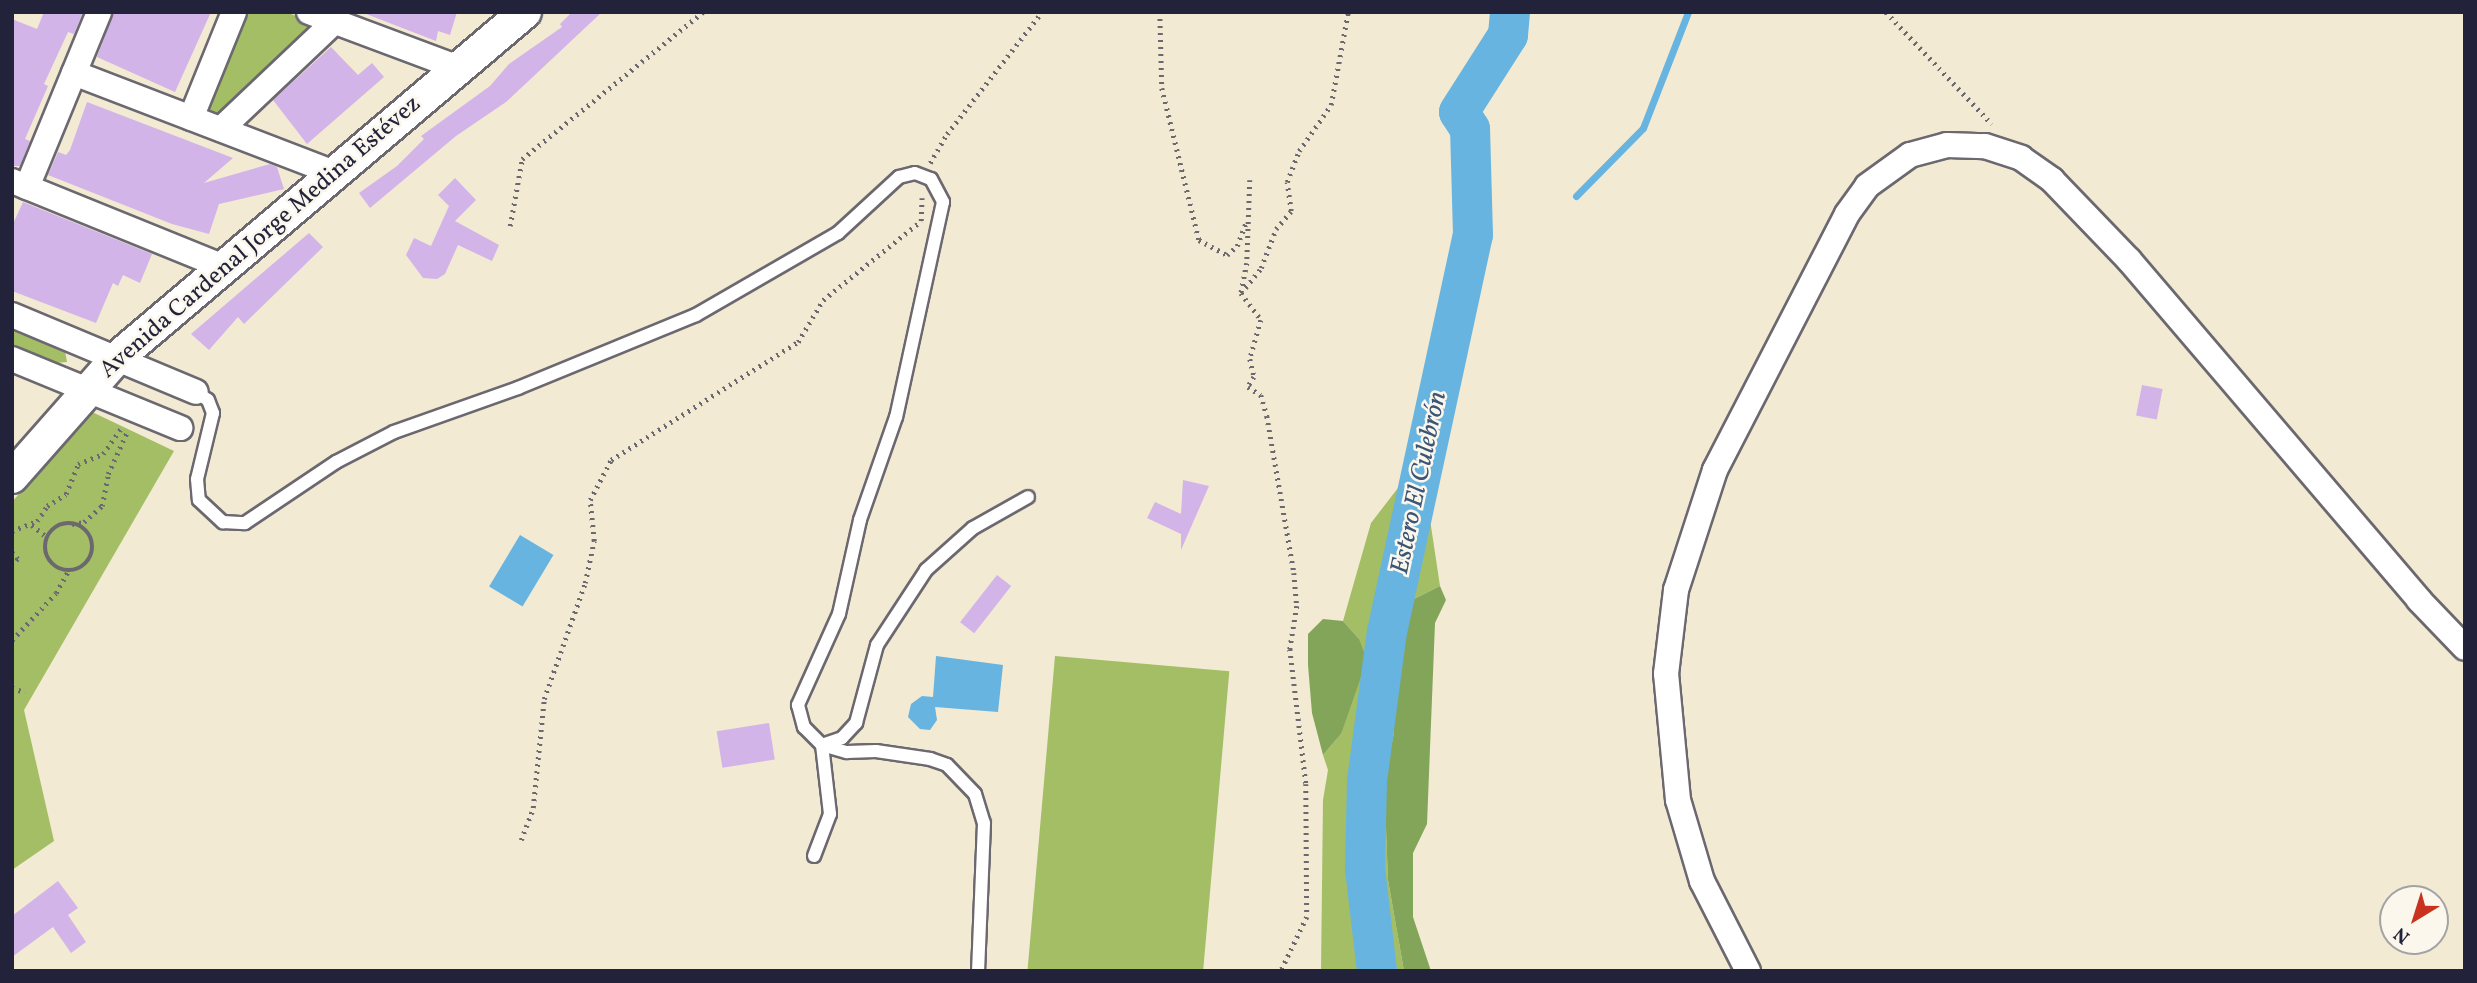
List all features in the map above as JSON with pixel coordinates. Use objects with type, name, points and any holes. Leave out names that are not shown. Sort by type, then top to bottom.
[{"type":"street","points":[[99,12],[74,74],[20,184],[224,267]]},
{"type":"street","points":[[191,118],[234,12]]},
{"type":"street","points":[[309,12],[459,68]]},
{"type":"street","name":"Avenida Cardenal Jorge Medina Estévez","points":[[12,477],[117,358],[525,12]]},
{"type":"street","points":[[220,129],[334,22]]},
{"type":"street","points":[[74,74],[335,173]]},
{"type":"street","points":[[1748,971],[1702,881],[1678,800],[1666,695],[1676,590],[1692,529],[1715,470],[1847,214],[1867,186],[1910,155],[1947,145],[1985,146],[2021,158],[2052,180],[2129,260],[2419,600],[2465,648]]},
{"type":"street","points":[[12,315],[195,392]]},
{"type":"street","points":[[12,359],[180,428]]},
{"type":"lane","points":[[195,392],[208,400],[213,413],[197,479],[199,500],[223,522],[245,523],[336,463],[394,432],[518,388],[696,315],[838,233],[899,177],[923,174],[938,185],[943,202],[896,417],[860,520],[839,614],[800,694],[804,727],[822,745],[847,752],[876,751],[930,759],[947,765],[975,794],[984,823],[978,971]]},
{"type":"lane","points":[[822,745],[842,738],[856,723],[877,645],[926,570],[973,528],[1028,497]]},
{"type":"lane","points":[[814,856],[830,814],[822,745]]},
{"type":"path","points":[[510,226],[522,159],[703,12]]},
{"type":"path","points":[[521,840],[533,808],[544,699],[585,583],[594,541],[590,500],[611,460],[798,342],[823,300],[921,221],[923,174],[947,134],[1042,12]]},
{"type":"path","points":[[1160,12],[1162,88],[1199,240],[1227,255],[1237,246],[1247,222]]},
{"type":"path","points":[[1241,293],[1261,268],[1276,229],[1291,211],[1286,182],[1299,151],[1331,105],[1348,12]]},
{"type":"path","points":[[1886,12],[2000,132]]},
{"type":"path","points":[[1250,180],[1247,263],[1241,293],[1261,320],[1250,359],[1254,377],[1248,387],[1261,395],[1267,416],[1297,606],[1290,649],[1306,784],[1307,918],[1281,971]]},
{"type":"path","points":[[68,571],[48,559],[47,537],[58,526],[85,522],[103,506],[108,474],[126,438],[133,408]]},
{"type":"path","points":[[12,531],[32,525],[47,506],[66,494],[78,464],[98,458],[109,448],[133,408]]},
{"type":"path","points":[[12,640],[57,593],[68,571],[86,564],[92,551],[90,536],[72,524]]},
{"type":"path","points":[[32,525],[47,537]]},
{"type":"path","points":[[12,552],[18,559],[12,564]]},
{"type":"path","points":[[12,688],[25,692]]},
{"type":"green space","points":[[243,12],[286,12],[318,25],[217,118],[203,114]]},
{"type":"green space","points":[[12,331],[65,351],[67,362],[55,363],[12,346]]},
{"type":"green space","points":[[90,411],[174,451],[24,710],[54,841],[12,870],[12,502]]},
{"type":"green space","points":[[1428,449],[1432,482],[1429,513],[1440,586],[1414,599],[1393,691],[1394,733],[1384,778],[1388,880],[1404,971],[1321,971],[1323,800],[1328,770],[1323,755],[1341,734],[1359,639],[1343,621],[1371,523]]},
{"type":"green space","points":[[1440,586],[1446,600],[1435,623],[1427,824],[1413,853],[1413,917],[1431,971],[1404,971],[1388,880],[1384,778],[1394,733],[1393,691],[1414,599]]},
{"type":"green space","points":[[1323,619],[1343,621],[1359,639],[1367,660],[1341,734],[1323,755],[1312,713],[1308,634]]},
{"type":"green space","points":[[1055,656],[1229,671],[1203,971],[1027,971]]},
{"type":"water","points":[[520,535],[553,555],[523,607],[489,586]]},
{"type":"water","points":[[936,656],[1003,665],[998,712],[935,707],[937,720],[930,730],[920,729],[908,717],[911,704],[922,696],[933,697]]},
{"type":"building","points":[[44,12],[83,12],[74,34],[68,32],[44,84],[48,86],[25,139],[30,141],[20,166],[12,166],[12,19],[37,29]]},
{"type":"building","points":[[114,12],[211,12],[175,92],[97,57]]},
{"type":"building","points":[[361,12],[457,12],[450,35],[438,31],[436,41]]},
{"type":"building","points":[[572,12],[602,12],[506,102],[456,136],[370,208],[359,193],[397,166],[424,139],[421,136],[490,86],[509,64],[562,27],[560,24]]},
{"type":"building","points":[[331,47],[358,75],[372,63],[384,77],[307,144],[273,100]]},
{"type":"building","points":[[87,102],[233,158],[204,183],[270,164],[277,167],[284,189],[219,204],[209,234],[172,224],[48,175],[58,152],[66,155],[70,150]]},
{"type":"building","points":[[455,178],[476,200],[455,221],[499,245],[492,261],[458,245],[445,274],[437,279],[423,278],[406,255],[414,238],[431,246],[449,206],[438,195]]},
{"type":"building","points":[[23,202],[152,254],[140,283],[123,275],[118,286],[113,283],[96,323],[12,291],[12,226]]},
{"type":"building","points":[[309,233],[323,247],[244,324],[238,317],[209,350],[191,334]]},
{"type":"building","points":[[2142,385],[2163,389],[2157,419],[2136,415]]},
{"type":"building","points":[[1183,480],[1209,486],[1181,550],[1181,534],[1147,518],[1155,502],[1181,514]]},
{"type":"building","points":[[997,575],[1011,586],[974,633],[960,622]]},
{"type":"building","points":[[769,723],[775,760],[722,768],[717,731]]},
{"type":"building","points":[[58,881],[78,908],[68,915],[86,942],[71,953],[53,927],[12,957],[12,916]]},
{"type":"waterway","name":"Estero El Culebrón","points":[[1377,971],[1365,869],[1367,781],[1387,632],[1473,235],[1470,129],[1459,112],[1508,35],[1510,12]]},
{"type":"waterway","points":[[1576,196],[1643,128],[1688,12]]}]
